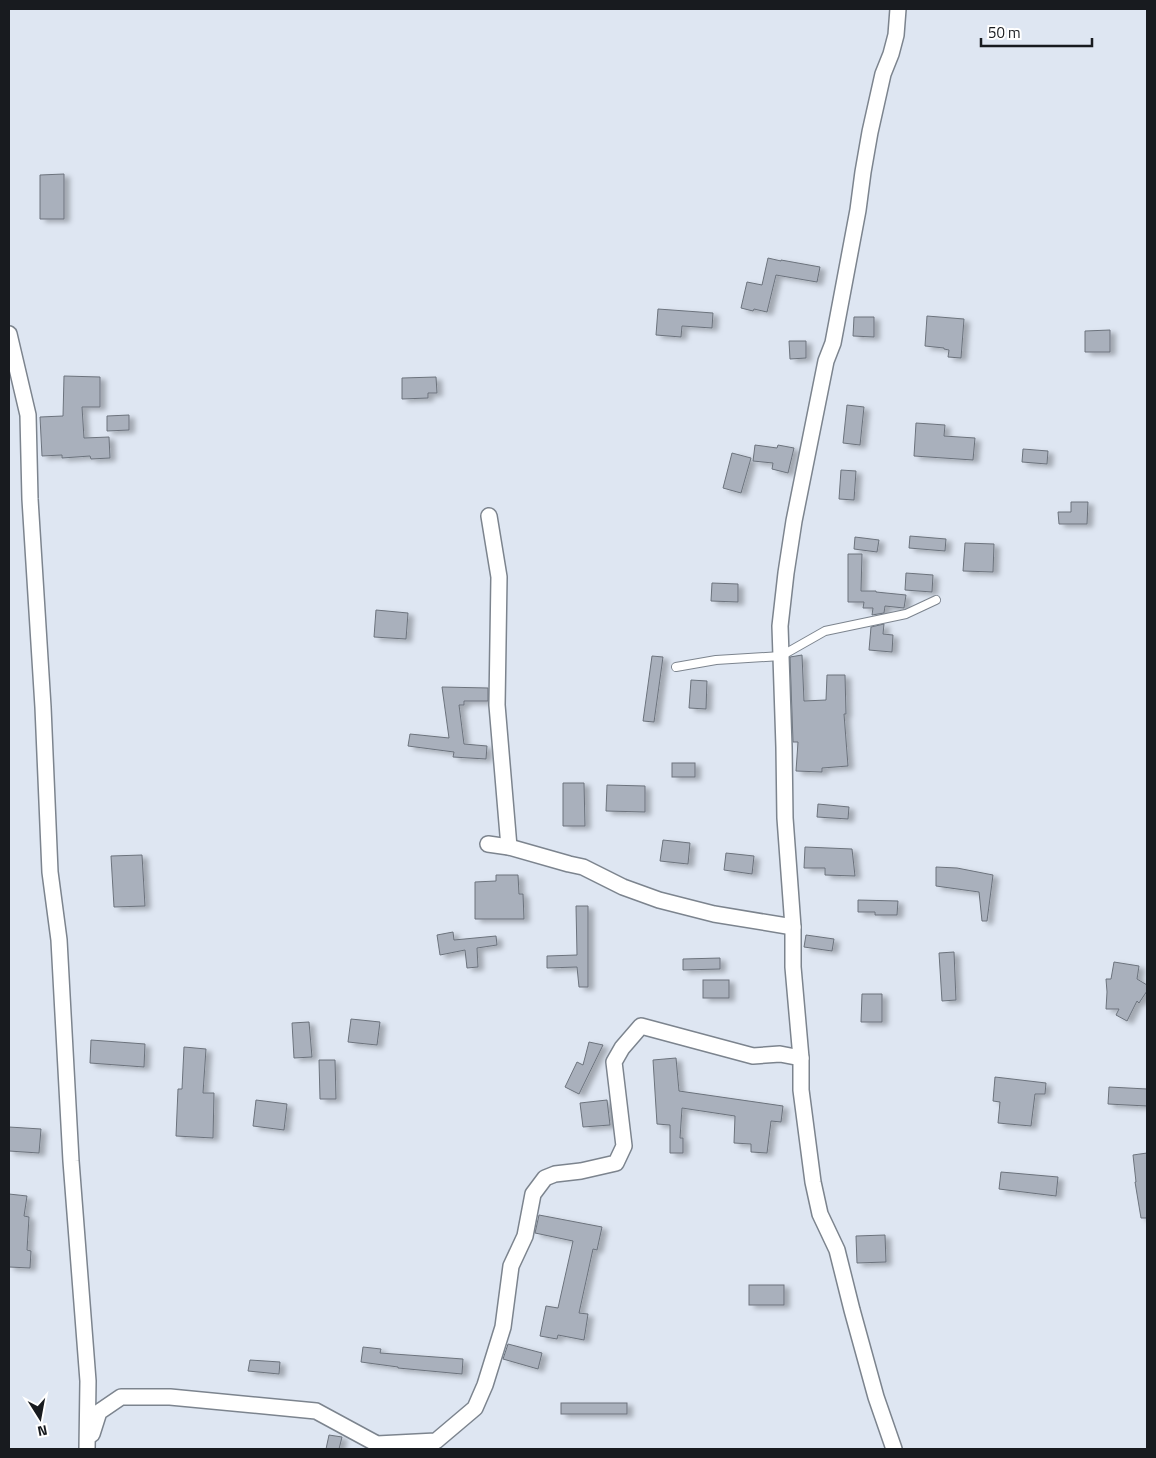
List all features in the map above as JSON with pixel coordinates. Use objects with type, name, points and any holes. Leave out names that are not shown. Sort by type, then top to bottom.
[{"type":"street","points":[[894,1449],[876,1397],[837,1250],[820,1214],[813,1182],[801,1090],[801,1058],[793,967],[793,927],[785,818],[780,626],[794,521],[822,378],[833,342],[878,91],[896,35],[898,9]]},
{"type":"street","points":[[9,334],[28,415],[30,499],[43,707],[50,872],[59,940],[71,1161],[88,1381],[87,1449]]},
{"type":"street","points":[[489,516],[499,577],[497,705],[509,847]]},
{"type":"street","points":[[488,844],[509,847],[583,867],[623,887],[659,900],[714,914],[793,927]]},
{"type":"street","points":[[87,1449],[99,1412],[121,1396],[170,1397],[316,1411],[377,1444],[436,1441],[474,1408],[485,1385],[503,1327],[512,1266],[525,1236],[533,1194],[545,1178],[554,1174],[581,1172],[616,1163],[624,1146],[614,1062],[622,1048],[641,1026],[753,1056],[780,1054],[801,1058]]},
{"type":"lane","points":[[676,667],[716,660],[781,656],[825,631],[906,614],[936,600]]},
{"type":"building","points":[[64,174],[64,219],[40,219],[40,175]]},
{"type":"building","points":[[768,258],[820,267],[817,282],[776,275],[767,312],[741,308],[747,282],[762,285]]},
{"type":"building","points":[[658,309],[713,313],[712,328],[682,326],[681,337],[656,335]]},
{"type":"building","points":[[927,316],[964,319],[961,358],[948,357],[949,350],[944,348],[925,346]]},
{"type":"building","points":[[854,317],[874,317],[874,337],[853,336]]},
{"type":"building","points":[[1110,330],[1110,352],[1085,352],[1085,331]]},
{"type":"building","points":[[789,341],[806,341],[806,358],[790,359]]},
{"type":"building","points":[[64,376],[100,377],[100,407],[82,407],[84,438],[109,437],[110,458],[91,459],[90,456],[62,458],[62,455],[42,456],[40,417],[63,416]]},
{"type":"building","points":[[436,377],[437,393],[428,393],[428,398],[402,399],[402,378]]},
{"type":"building","points":[[847,405],[864,407],[860,445],[843,443]]},
{"type":"building","points":[[129,415],[129,430],[107,431],[107,416]]},
{"type":"building","points":[[916,423],[945,425],[944,436],[975,438],[973,460],[914,456]]},
{"type":"building","points":[[755,445],[777,448],[778,445],[794,448],[788,473],[772,469],[773,463],[753,461]]},
{"type":"building","points":[[1023,449],[1048,451],[1047,464],[1022,462]]},
{"type":"building","points":[[732,453],[751,458],[741,493],[723,488]]},
{"type":"building","points":[[841,470],[856,471],[854,500],[839,499]]},
{"type":"building","points":[[1071,502],[1088,502],[1087,524],[1059,524],[1058,512],[1071,512]]},
{"type":"building","points":[[910,536],[946,539],[945,551],[909,548]]},
{"type":"building","points":[[855,537],[879,540],[877,552],[854,549]]},
{"type":"building","points":[[965,543],[994,544],[993,572],[963,571]]},
{"type":"building","points":[[848,554],[862,554],[861,591],[906,595],[904,608],[885,606],[884,613],[872,615],[873,608],[863,608],[864,602],[848,602]]},
{"type":"building","points":[[906,573],[933,575],[932,592],[905,590]]},
{"type":"building","points":[[712,583],[738,584],[738,602],[711,601]]},
{"type":"building","points":[[376,610],[408,613],[406,639],[374,637]]},
{"type":"building","points":[[884,624],[883,634],[893,635],[892,652],[869,650],[871,627]]},
{"type":"building","points":[[802,655],[804,701],[826,700],[827,675],[845,675],[846,714],[844,714],[848,766],[822,768],[822,772],[796,771],[798,742],[793,742],[790,657]]},
{"type":"building","points":[[652,656],[663,657],[654,722],[643,721]]},
{"type":"building","points":[[691,680],[707,681],[706,709],[689,708]]},
{"type":"building","points":[[442,687],[488,688],[488,701],[464,701],[464,705],[459,705],[464,744],[487,746],[486,759],[453,757],[454,752],[408,746],[410,734],[449,738]]},
{"type":"building","points":[[672,763],[695,763],[695,777],[672,777]]},
{"type":"building","points":[[563,783],[584,783],[585,826],[563,826]]},
{"type":"building","points":[[607,785],[645,786],[645,812],[606,811]]},
{"type":"building","points":[[818,804],[849,807],[848,819],[817,817]]},
{"type":"building","points":[[663,840],[690,843],[688,864],[660,861]]},
{"type":"building","points":[[805,847],[852,849],[855,876],[825,875],[825,868],[804,868]]},
{"type":"building","points":[[726,853],[754,856],[752,874],[724,870]]},
{"type":"building","points":[[142,855],[145,906],[114,907],[111,856]]},
{"type":"building","points":[[936,867],[957,868],[993,875],[987,921],[982,921],[979,892],[936,886]]},
{"type":"building","points":[[496,875],[518,875],[519,894],[523,894],[524,919],[475,919],[475,882],[496,881]]},
{"type":"building","points":[[858,900],[898,901],[897,915],[875,915],[875,912],[858,912]]},
{"type":"building","points":[[576,906],[588,906],[588,987],[579,987],[577,967],[547,968],[547,956],[577,955]]},
{"type":"building","points":[[453,932],[454,940],[496,936],[497,945],[477,948],[478,967],[467,968],[465,950],[440,955],[437,935]]},
{"type":"building","points":[[806,935],[834,939],[832,951],[804,947]]},
{"type":"building","points":[[954,952],[956,1000],[942,1001],[939,953]]},
{"type":"building","points":[[720,958],[720,969],[683,970],[683,959]]},
{"type":"building","points":[[1114,962],[1139,966],[1137,979],[1147,985],[1147,991],[1139,1003],[1137,1001],[1127,1021],[1116,1015],[1119,1009],[1106,1009],[1106,979],[1111,979]]},
{"type":"building","points":[[703,980],[729,980],[729,998],[703,998]]},
{"type":"building","points":[[862,994],[882,994],[882,1022],[861,1022]]},
{"type":"building","points":[[351,1019],[380,1022],[377,1045],[348,1042]]},
{"type":"building","points":[[309,1022],[312,1057],[294,1058],[292,1023]]},
{"type":"building","points":[[91,1040],[145,1044],[144,1067],[90,1063]]},
{"type":"building","points":[[589,1042],[603,1045],[579,1094],[565,1087],[577,1062],[583,1065]]},
{"type":"building","points":[[184,1047],[206,1049],[203,1093],[214,1093],[213,1138],[176,1136],[178,1089],[182,1089]]},
{"type":"building","points":[[676,1058],[679,1091],[783,1106],[781,1122],[771,1121],[767,1153],[751,1152],[751,1144],[734,1143],[735,1116],[682,1108],[680,1138],[683,1138],[683,1153],[670,1153],[670,1125],[657,1124],[653,1060]]},
{"type":"building","points":[[319,1060],[335,1060],[336,1099],[320,1099]]},
{"type":"building","points":[[995,1077],[1046,1083],[1045,1094],[1035,1094],[1031,1126],[998,1123],[1000,1102],[993,1101]]},
{"type":"building","points":[[1109,1087],[1147,1089],[1147,1106],[1108,1104]]},
{"type":"building","points":[[256,1100],[287,1104],[284,1130],[253,1126]]},
{"type":"building","points":[[607,1100],[610,1125],[583,1127],[580,1103]]},
{"type":"building","points":[[9,1127],[41,1129],[39,1153],[9,1151]]},
{"type":"building","points":[[1147,1153],[1147,1218],[1141,1218],[1133,1155]]},
{"type":"building","points":[[1001,1172],[1058,1177],[1056,1196],[999,1189]]},
{"type":"building","points":[[9,1194],[27,1196],[24,1216],[29,1217],[27,1250],[31,1251],[30,1268],[9,1267]]},
{"type":"building","points":[[539,1215],[602,1227],[597,1250],[593,1249],[579,1313],[588,1314],[584,1340],[558,1335],[557,1339],[540,1336],[546,1306],[558,1308],[573,1241],[535,1233]]},
{"type":"building","points":[[885,1235],[886,1262],[857,1263],[856,1236]]},
{"type":"building","points":[[749,1285],[784,1285],[784,1305],[749,1305]]},
{"type":"building","points":[[508,1344],[542,1353],[538,1369],[503,1359]]},
{"type":"building","points":[[363,1347],[381,1349],[380,1353],[463,1359],[462,1374],[398,1368],[361,1362]]},
{"type":"building","points":[[250,1360],[280,1362],[279,1374],[248,1371]]},
{"type":"building","points":[[561,1403],[627,1403],[627,1414],[561,1414]]},
{"type":"building","points":[[329,1435],[342,1437],[339,1449],[326,1449]]}]
